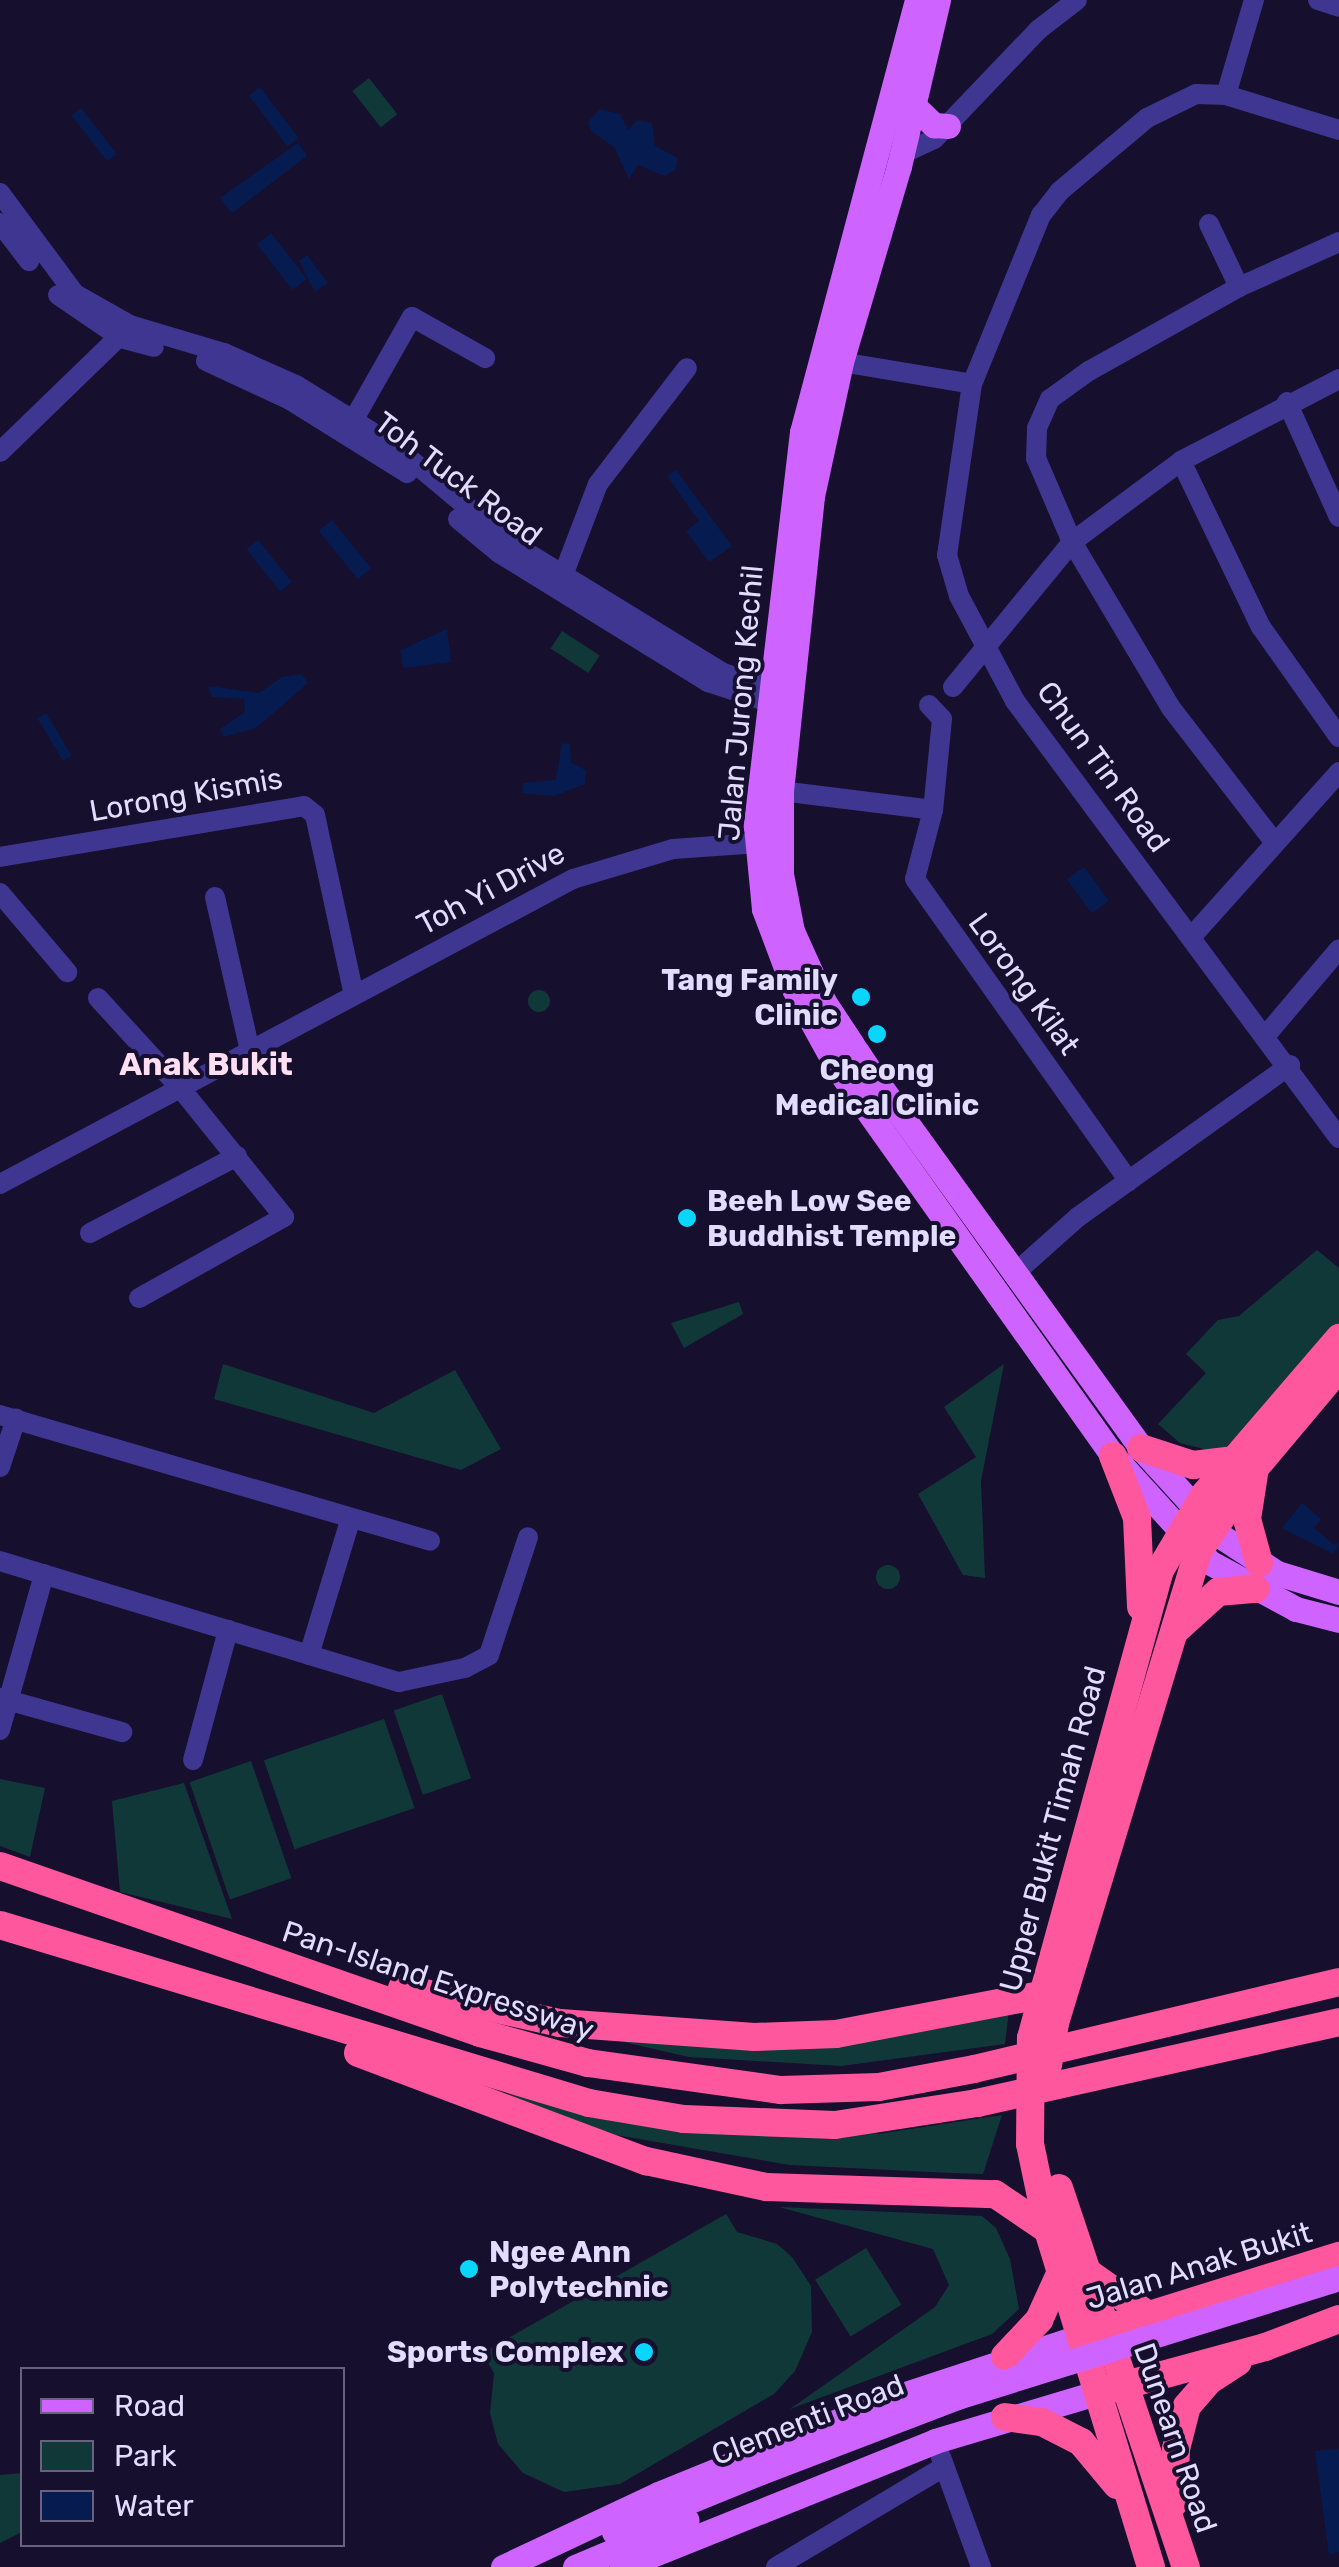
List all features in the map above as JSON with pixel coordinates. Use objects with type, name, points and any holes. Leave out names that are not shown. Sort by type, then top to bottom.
[{"type":"highway","name":"Upper Bukit Timah Road","points":[[1107,2360],[1070,2270],[1048,2230],[1028,2106],[1041,1995],[1142,1629],[1204,1518],[1338,1347]]},
{"type":"highway","points":[[1141,1448],[1192,1465],[1244,1464],[1246,1519],[1258,1576],[1218,1592],[1178,1628]]},
{"type":"highway","points":[[1114,1456],[1137,1518],[1142,1629]]},
{"type":"highway","name":"Upper Bukit Timah Road","points":[[1070,2270],[1049,2140],[1047,2069],[1055,2023],[1178,1628],[1189,1543]]},
{"type":"highway","name":"Pan-Island Expressway","points":[[0,1866],[357,1990],[588,2063],[730,2087],[879,2087],[974,2069],[1339,1982]]},
{"type":"highway","points":[[0,1925],[589,2102],[684,2118],[835,2125],[976,2103],[1339,2022]]},
{"type":"highway","points":[[357,1990],[386,1985],[560,2023],[754,2037],[836,2034],[1041,1995]]},
{"type":"highway","points":[[268,2008],[297,2029],[646,2160],[766,2186],[994,2194],[1048,2230]]},
{"type":"highway","name":"Jalan Anak Bukit","points":[[1107,2360],[1151,2317],[1339,2256]]},
{"type":"highway","points":[[1005,2356],[1039,2320],[1070,2270],[1151,2317]]},
{"type":"highway","points":[[1203,2302],[1207,2335],[1228,2357]]},
{"type":"highway","points":[[1151,2567],[1130,2502],[1107,2360],[1228,2357],[1266,2347],[1339,2318]]},
{"type":"highway","points":[[1182,2557],[1172,2485],[1187,2406],[1210,2380],[1266,2347]]},
{"type":"highway","name":"Dunearn Road","points":[[1107,2360],[1182,2557]]},
{"type":"highway","points":[[993,2422],[1042,2422],[1081,2442],[1130,2502]]},
{"type":"main road","name":"Jalan Jurong Kechil","points":[[917,0],[890,158],[812,496],[783,699],[781,791],[768,842],[792,930],[824,1002],[1141,1448],[1258,1576],[1339,1592]]},
{"type":"main road","name":"Jalan Jurong Kechil","points":[[938,0],[914,106],[890,158],[802,432],[783,699],[768,842],[776,950],[838,1069],[1114,1456],[1189,1543],[1339,1620]]},
{"type":"main road","points":[[914,106],[934,125],[948,126]]},
{"type":"main road","name":"Jalan Anak Bukit","points":[[1107,2360],[1339,2278]]},
{"type":"main road","points":[[622,2567],[935,2441],[993,2422],[1107,2360],[1339,2296]]},
{"type":"main road","name":"Clementi Road","points":[[504,2567],[658,2494],[1005,2356],[1107,2360]]},
{"type":"main road","name":"Clementi Road","points":[[526,2567],[766,2478],[1107,2360]]},
{"type":"main road","points":[[944,2381],[976,2387],[993,2422]]},
{"type":"main road","name":"Clementi Road","points":[[575,2567],[766,2478]]},
{"type":"street","points":[[890,158],[948,126],[1038,30],[1077,0]]},
{"type":"street","points":[[1226,95],[1254,0]]},
{"type":"street","points":[[1318,0],[1339,7]]},
{"type":"street","name":"Chun Tin Road","points":[[1337,1130],[1193,936],[1069,781],[985,644],[946,555],[972,384],[1042,214],[1060,191],[1147,118],[1196,94],[1226,95],[1339,130]]},
{"type":"street","name":"Toh Tuck Road","points":[[0,193],[75,294],[126,332],[235,357],[354,419],[479,520],[708,682],[783,699]]},
{"type":"street","name":"Toh Tuck Road","points":[[0,224],[68,306],[126,332],[217,364],[333,424],[402,469],[500,553],[562,581]]},
{"type":"street","points":[[1209,224],[1239,287]]},
{"type":"street","points":[[1276,843],[1171,708],[1072,542],[1036,458],[1038,428],[1050,399],[1239,287],[1339,242]]},
{"type":"street","name":"Toh Tuck Road","points":[[354,419],[412,317],[484,358]]},
{"type":"street","points":[[0,452],[126,332]]},
{"type":"street","points":[[841,362],[972,384]]},
{"type":"street","points":[[562,581],[598,484],[687,368]]},
{"type":"street","points":[[953,687],[1072,542],[1182,461],[1286,402],[1339,379]]},
{"type":"street","points":[[1286,402],[1339,517]]},
{"type":"street","points":[[1182,461],[1262,627],[1339,737]]},
{"type":"street","name":"Lorong Kilat","points":[[929,705],[942,719],[933,810],[915,879],[1129,1181]]},
{"type":"street","points":[[1193,936],[1339,772]]},
{"type":"street","points":[[781,791],[933,810]]},
{"type":"street","name":"Lorong Kismis","points":[[0,858],[304,806],[315,815],[354,995]]},
{"type":"street","name":"Toh Yi Drive","points":[[0,1184],[604,865],[674,848],[768,842]]},
{"type":"street","points":[[0,893],[66,972]]},
{"type":"street","points":[[215,897],[250,1051]]},
{"type":"street","points":[[1267,1034],[1339,949]]},
{"type":"street","points":[[98,998],[237,1156],[283,1221],[139,1298]]},
{"type":"street","points":[[1014,1274],[1129,1181],[1290,1065]]},
{"type":"street","points":[[90,1233],[237,1156]]},
{"type":"street","points":[[0,1467],[8,1417],[430,1541]]},
{"type":"street","points":[[309,1654],[352,1518]]},
{"type":"street","points":[[0,1560],[399,1682],[479,1664],[497,1639],[528,1536]]},
{"type":"street","points":[[0,1730],[4,1699],[44,1574]]},
{"type":"street","points":[[193,1760],[228,1630]]},
{"type":"street","points":[[4,1699],[122,1732]]},
{"type":"street","points":[[935,2441],[981,2567]]},
{"type":"street","points":[[776,2567],[944,2467]]},
{"type":"green space","points":[[369,78],[397,114],[381,127],[352,91]]},
{"type":"green space","points":[[562,631],[600,656],[588,673],[551,649]]},
{"type":"green space","points":[[539,990],[547,993],[547,1009],[539,1012],[531,1009],[528,1001],[531,993]]},
{"type":"green space","points":[[1317,1250],[1339,1268],[1339,1333],[1220,1453],[1180,1443],[1158,1424],[1206,1373],[1186,1354],[1218,1320],[1239,1316]]},
{"type":"green space","points":[[739,1302],[743,1314],[684,1348],[671,1323]]},
{"type":"green space","points":[[223,1364],[374,1413],[455,1370],[501,1449],[461,1470],[214,1399]]},
{"type":"green space","points":[[1004,1364],[981,1481],[985,1578],[963,1575],[918,1494],[976,1457],[944,1407]]},
{"type":"green space","points":[[888,1565],[900,1577],[888,1589],[876,1577]]},
{"type":"green space","points":[[442,1694],[471,1778],[423,1795],[394,1711]]},
{"type":"green space","points":[[384,1719],[415,1808],[295,1849],[264,1760]]},
{"type":"green space","points":[[251,1761],[291,1878],[230,1899],[190,1782]]},
{"type":"green space","points":[[0,1779],[45,1788],[30,1857],[0,1846]]},
{"type":"green space","points":[[184,1783],[232,1919],[120,1892],[112,1801]]},
{"type":"green space","points":[[1009,2010],[1005,2044],[841,2066],[689,2057],[576,2031],[686,2044]]},
{"type":"green space","points":[[506,2094],[878,2134],[1002,2115],[983,2174],[951,2173],[790,2165],[616,2135]]},
{"type":"green space","points":[[779,2207],[982,2216],[996,2228],[1010,2259],[1019,2309],[992,2334],[790,2409],[935,2307],[949,2285],[933,2249]]},
{"type":"green space","name":"Sports Complex","points":[[726,2214],[737,2232],[777,2244],[792,2257],[811,2286],[812,2332],[795,2371],[774,2394],[620,2484],[564,2492],[523,2473],[498,2444],[490,2413],[494,2373],[482,2353]]},
{"type":"green space","points":[[866,2248],[902,2305],[851,2337],[815,2280]]},
{"type":"green space","points":[[20,2473],[20,2533],[0,2543],[0,2475]]},
{"type":"water","points":[[260,87],[299,138],[287,147],[249,95]]},
{"type":"water","points":[[81,108],[117,154],[107,161],[72,115]]},
{"type":"water","points":[[600,109],[620,114],[628,130],[637,120],[652,123],[655,146],[678,158],[676,169],[665,176],[638,165],[629,179],[614,147],[591,131],[588,122]]},
{"type":"water","points":[[298,143],[307,156],[232,213],[220,198]]},
{"type":"water","points":[[271,233],[307,279],[293,290],[257,244]]},
{"type":"water","points":[[307,255],[328,283],[315,292],[299,261]]},
{"type":"water","points":[[676,470],[732,546],[709,562],[686,531],[699,521],[667,476]]},
{"type":"water","points":[[332,520],[371,568],[358,579],[319,531]]},
{"type":"water","points":[[258,540],[292,582],[280,591],[246,549]]},
{"type":"water","points":[[447,629],[451,662],[403,668],[401,650]]},
{"type":"water","points":[[302,674],[308,683],[256,728],[224,737],[220,729],[245,712],[244,699],[212,697],[208,686],[259,693],[282,677]]},
{"type":"water","points":[[46,713],[72,756],[63,761],[37,718]]},
{"type":"water","points":[[562,743],[570,744],[571,763],[586,770],[585,784],[554,796],[522,793],[523,783],[556,780]]},
{"type":"water","points":[[1084,867],[1109,901],[1092,913],[1067,879]]},
{"type":"water","points":[[1302,1503],[1321,1519],[1314,1528],[1334,1545],[1339,1541],[1334,1554],[1282,1528]]},
{"type":"water","points":[[1339,2449],[1339,2552],[1329,2555],[1315,2451]]},
{"type":"place","name":"Tang Family Clinic","points":[[861,997]]},
{"type":"place","name":"Cheong Medical Clinic","points":[[877,1034]]},
{"type":"place","name":"Beeh Low See Buddhist Temple","points":[[687,1218]]},
{"type":"place","name":"Ngee Ann Polytechnic","points":[[469,2269]]},
{"type":"place","name":"Sports Complex","points":[[644,2352]]},
{"type":"district","name":"Anak Bukit","points":[[206,1064]]}]
